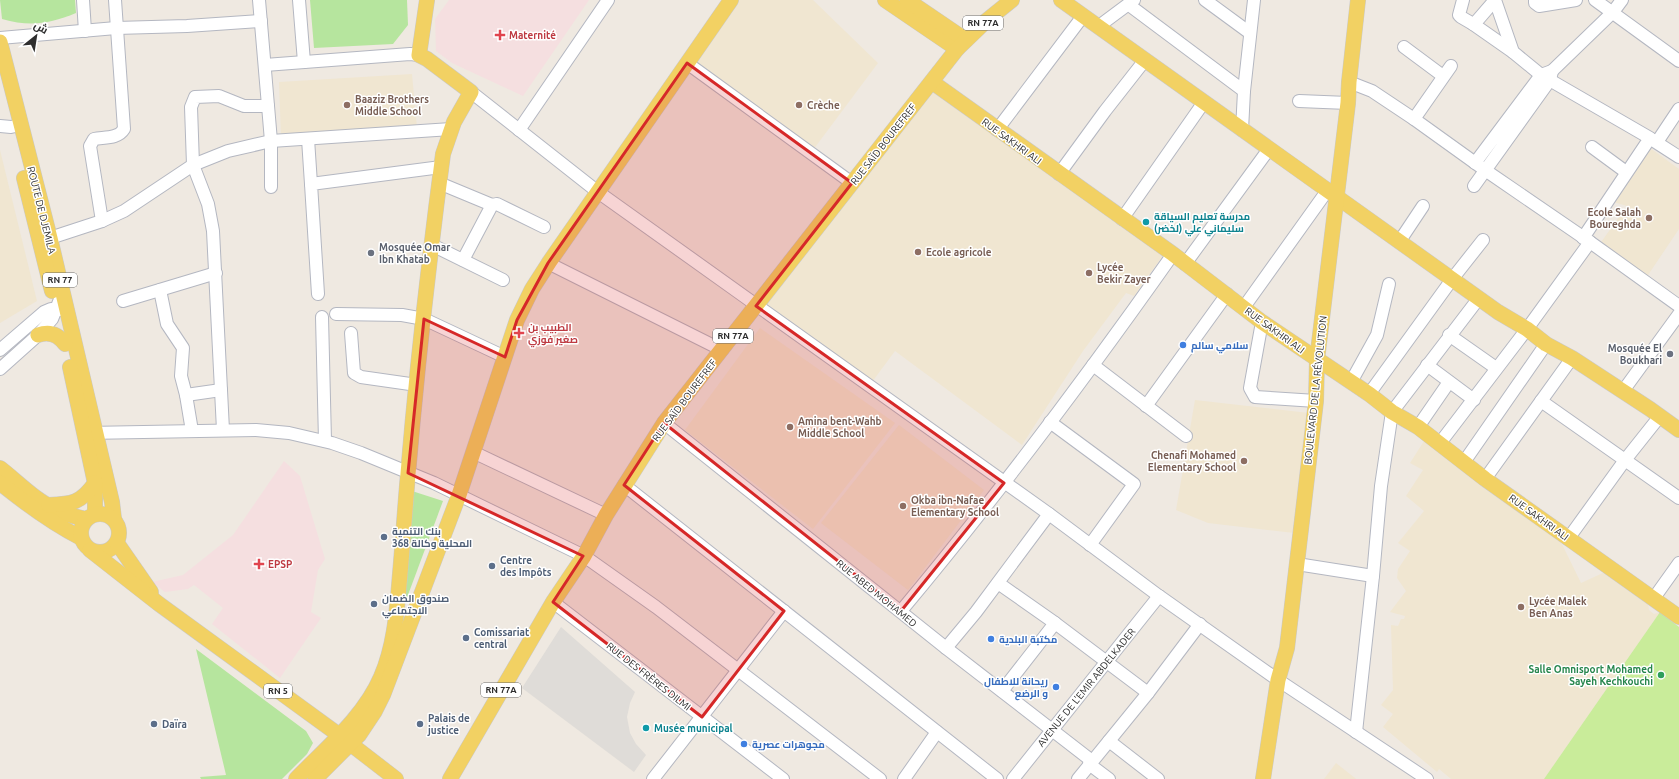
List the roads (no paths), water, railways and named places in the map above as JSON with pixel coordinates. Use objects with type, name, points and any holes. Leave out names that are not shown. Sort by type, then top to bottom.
[{"type":"main road","points":[[296,779],[354,719],[371,697],[381,678],[389,656],[398,602],[408,473],[441,167],[443,154],[451,129],[471,92],[428,59],[419,55],[427,0]]},
{"type":"main road","points":[[315,779],[351,745],[375,711],[384,695],[459,495],[517,320],[532,289],[548,263],[731,0]]},
{"type":"main road","points":[[885,0],[961,44]]},
{"type":"main road","points":[[907,0],[961,44]]},
{"type":"main road","name":"RUE SAÏD BOUREFREF","points":[[450,779],[553,602],[584,556],[624,485],[664,423],[961,44],[1012,0]]},
{"type":"main road","points":[[1061,0],[1479,298],[1546,344],[1572,358],[1623,391],[1679,430]]},
{"type":"main road","name":"BOULEVARD DE LA RÉVOLUTION","points":[[1263,779],[1278,680],[1287,648],[1316,401],[1317,360],[1332,193],[1348,103],[1358,0]]},
{"type":"main road","name":"ROUTE DE DJEMILA","points":[[0,42],[11,126],[50,238],[62,292],[65,344],[90,433],[112,502],[114,519],[120,533],[117,543]]},
{"type":"main road","name":"ROUTE DE DJEMILA","points":[[0,82],[62,310],[90,433],[95,483],[91,517],[81,528],[86,544]]},
{"type":"main road","name":"RUE SAKHRI ALI","points":[[932,82],[997,130],[1173,254],[1262,322],[1369,394],[1392,412],[1418,427],[1485,479],[1679,617]]},
{"type":"main road","points":[[38,335],[43,333],[53,334],[62,339],[65,344]]},
{"type":"main road","points":[[0,468],[48,505],[65,514],[91,517],[105,514],[114,519]]},
{"type":"main road","name":"RN 5","points":[[0,483],[30,507],[86,544],[159,604],[339,734],[396,779]]},
{"type":"main road","points":[[48,505],[74,503],[88,494],[95,483]]},
{"type":"main road","points":[[86,544],[95,552],[105,552],[110,550],[117,543]]},
{"type":"main road","name":"RN 5","points":[[117,543],[159,604]]},
{"type":"street","points":[[83,0],[85,31]]},
{"type":"street","points":[[102,220],[90,146],[94,139],[121,134],[124,129],[115,0]]},
{"type":"street","points":[[259,0],[271,141],[271,187]]},
{"type":"street","points":[[299,0],[304,62]]},
{"type":"street","points":[[519,130],[608,0]]},
{"type":"street","points":[[1205,0],[1250,33]]},
{"type":"street","points":[[1242,130],[1244,91],[1254,0]]},
{"type":"street","points":[[1463,0],[1459,15],[1461,17],[1547,75],[1654,140],[1679,157]]},
{"type":"street","points":[[1472,24],[1476,22],[1495,0]]},
{"type":"street","points":[[1495,0],[1513,52]]},
{"type":"street","points":[[1535,0],[1535,3],[1539,6],[1576,0]]},
{"type":"street","points":[[1595,0],[1679,60]]},
{"type":"street","points":[[1475,163],[1547,75],[1612,12],[1622,0]]},
{"type":"street","points":[[1099,26],[1132,2],[1244,91]]},
{"type":"street","points":[[997,130],[1082,16]]},
{"type":"street","points":[[0,38],[116,28],[187,26],[261,21]]},
{"type":"street","points":[[1404,47],[1443,76]]},
{"type":"street","points":[[265,65],[410,54],[419,55]]},
{"type":"street","points":[[1059,174],[1105,111],[1145,60]]},
{"type":"street","points":[[687,63],[852,183]]},
{"type":"street","points":[[1414,118],[1451,66]]},
{"type":"street","points":[[1474,186],[1547,75]]},
{"type":"street","points":[[1349,82],[1372,91],[1414,118],[1475,163],[1587,240],[1679,306]]},
{"type":"street","points":[[471,92],[598,192],[1048,514],[1159,596],[1278,680],[1426,779]]},
{"type":"street","points":[[223,430],[214,231],[208,204],[193,165],[190,107],[196,97],[219,96],[244,106],[268,106]]},
{"type":"street","points":[[1299,101],[1348,103]]},
{"type":"street","points":[[1122,219],[1204,102]]},
{"type":"street","points":[[1440,443],[1474,400],[1496,368],[1527,330],[1587,240],[1626,172],[1679,109]]},
{"type":"street","points":[[50,238],[124,211],[193,165],[228,151],[271,141],[451,129]]},
{"type":"street","points":[[308,138],[318,294]]},
{"type":"street","points":[[1592,147],[1626,172]]},
{"type":"street","points":[[1186,264],[1269,149]]},
{"type":"street","points":[[311,184],[441,167]]},
{"type":"street","points":[[439,183],[492,205],[497,204],[544,227]]},
{"type":"street","points":[[1244,307],[1332,193]]},
{"type":"street","points":[[463,260],[492,205]]},
{"type":"street","points":[[1399,242],[1423,206]]},
{"type":"street","points":[[1369,394],[1453,278],[1483,240]]},
{"type":"street","points":[[432,245],[503,280]]},
{"type":"street","points":[[901,611],[1004,483],[1093,365],[1173,254]]},
{"type":"street","points":[[548,263],[722,350]]},
{"type":"street","points":[[123,301],[216,273]]},
{"type":"street","points":[[1351,382],[1376,335],[1389,284]]},
{"type":"street","points":[[160,290],[167,324],[182,348],[181,372],[192,431]]},
{"type":"street","points":[[1146,406],[1227,294]]},
{"type":"street","points":[[1356,732],[1381,486],[1392,412],[1449,335],[1479,298]]},
{"type":"street","points":[[0,368],[38,335],[62,310]]},
{"type":"street","points":[[0,350],[44,312],[62,310]]},
{"type":"street","points":[[336,314],[402,315],[424,319],[505,357]]},
{"type":"street","points":[[1623,391],[1679,314]]},
{"type":"street","points":[[322,317],[325,441]]},
{"type":"street","points":[[1262,322],[1250,388],[1255,397],[1316,401]]},
{"type":"street","points":[[351,333],[354,373],[361,377],[417,385]]},
{"type":"street","points":[[1449,335],[1496,368]]},
{"type":"street","points":[[1464,462],[1546,344]]},
{"type":"street","points":[[1485,479],[1572,358]]},
{"type":"street","points":[[1093,365],[1186,436]]},
{"type":"street","points":[[1427,365],[1474,400]]},
{"type":"street","points":[[1418,427],[1449,382]]},
{"type":"street","points":[[186,395],[221,390]]},
{"type":"street","points":[[1541,401],[1679,498]]},
{"type":"street","points":[[1568,538],[1625,460],[1660,416]]},
{"type":"street","points":[[1050,422],[1134,484],[1090,545]]},
{"type":"street","name":"RUE ABED MOHAMED","points":[[664,423],[1051,730],[1109,779]]},
{"type":"street","points":[[90,433],[223,430],[264,430],[289,433],[325,441],[361,453],[459,495],[584,556],[656,607],[880,779]]},
{"type":"street","points":[[474,452],[606,515]]},
{"type":"street","points":[[624,485],[997,779]]},
{"type":"street","points":[[946,648],[998,583],[1018,553],[1048,514]]},
{"type":"street","points":[[1654,598],[1679,563]]},
{"type":"street","points":[[1297,564],[1373,576]]},
{"type":"street","points":[[998,583],[1055,623],[1148,693]]},
{"type":"street","name":"AVENUE DE L'EMIR ABDELKADER","points":[[1013,779],[1159,596]]},
{"type":"street","name":"RUE DES FRÈRES DILMI","points":[[553,602],[783,779]]},
{"type":"street","points":[[658,777],[702,717],[784,611]]},
{"type":"street","points":[[1002,691],[1055,623]]},
{"type":"street","points":[[1078,779],[1148,693],[1200,624]]},
{"type":"street","points":[[904,779],[937,732]]},
{"type":"street","points":[[1109,741],[1158,779]]},
{"type":"place","name":"Maternité","points":[[500,35]]},
{"type":"place","name":"Baaziz Brothers Middle School","points":[[347,105]]},
{"type":"place","name":"Crèche","points":[[799,105]]},
{"type":"place","name":"Ecole Salah Boureghda","points":[[1649,218]]},
{"type":"place","name":"مدرسة تعليم السياقة سليماني علي (لخضر)","points":[[1146,222]]},
{"type":"place","name":"Ecole agricole","points":[[918,252]]},
{"type":"place","name":"Mosquée Omar Ibn Khatab","points":[[371,253]]},
{"type":"place","name":"Lycée Bekir Zayer","points":[[1089,273]]},
{"type":"place","name":"الطبيب بن صغير فوزي","points":[[519,333]]},
{"type":"place","name":"سلامي سالم","points":[[1183,345]]},
{"type":"place","name":"Mosquée El Boukhari","points":[[1670,354]]},
{"type":"place","name":"Amina bent-Wahb Middle School","points":[[790,427]]},
{"type":"place","name":"Chenafi Mohamed Elementary School","points":[[1244,461]]},
{"type":"place","name":"Okba ibn-Nafae Elementary School","points":[[903,506]]},
{"type":"place","name":"بنك التنمية المحلية وكالة 368","points":[[384,537]]},
{"type":"place","name":"EPSP","points":[[259,564]]},
{"type":"place","name":"Centre des Impôts","points":[[492,566]]},
{"type":"place","name":"صندوق الضمان الاجتماعي","points":[[374,604]]},
{"type":"place","name":"Lycée Malek Ben Anas","points":[[1521,607]]},
{"type":"place","name":"Comissariat central","points":[[466,638]]},
{"type":"place","name":"مكتبة البلدية","points":[[991,639]]},
{"type":"place","name":"Salle Omnisport Mohamed Sayeh Kechkouchi","points":[[1661,675]]},
{"type":"place","name":"ريحانة للاطفال و الرضع","points":[[1056,687]]},
{"type":"place","name":"Daïra","points":[[154,724]]},
{"type":"place","name":"Palais de justice","points":[[420,724]]},
{"type":"place","name":"Musée municipal","points":[[646,728]]},
{"type":"place","name":"مجوهرات عصرية","points":[[744,744]]}]
